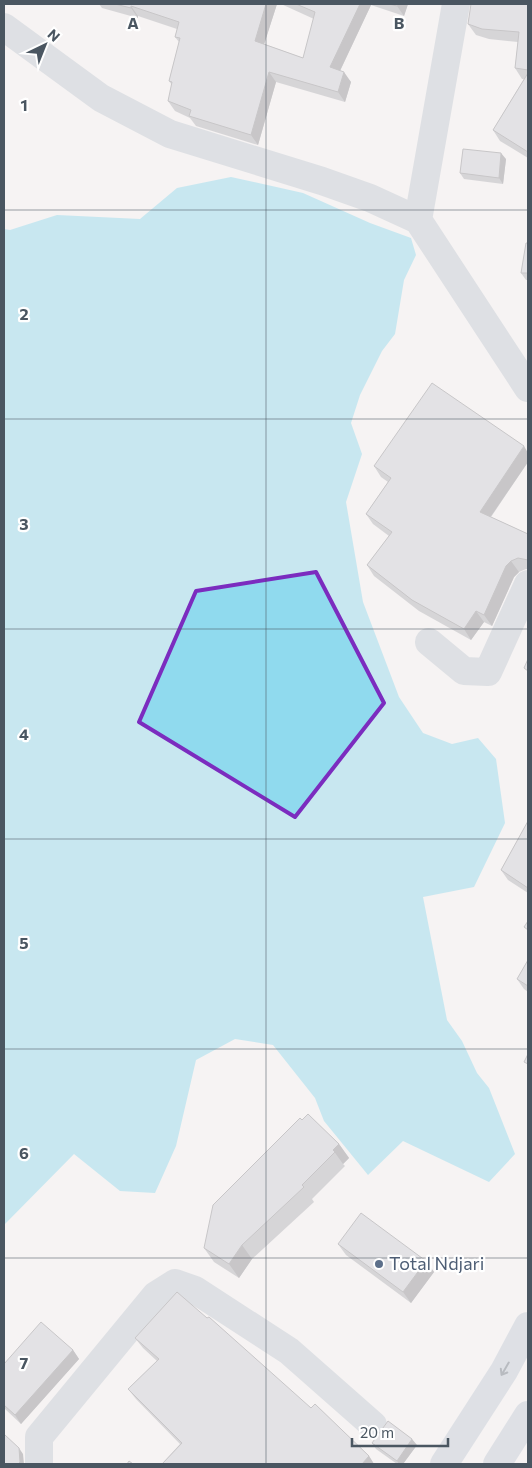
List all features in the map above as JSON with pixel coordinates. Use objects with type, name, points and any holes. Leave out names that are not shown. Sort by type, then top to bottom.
[{"type":"main road","points":[[444,1464],[504,1371],[528,1326]]},
{"type":"main road","points":[[497,1464],[528,1414]]},
{"type":"street","points":[[418,220],[456,4]]},
{"type":"street","points":[[4,27],[101,98],[170,134],[322,181],[370,198],[418,220],[528,388]]},
{"type":"street","points":[[429,642],[464,671],[488,672],[528,584]]},
{"type":"street","points":[[39,1464],[39,1437],[156,1294],[175,1283],[195,1290],[290,1351],[373,1425]]},
{"type":"highlighted area","points":[[316,572],[384,703],[295,817],[139,722],[196,591]]},
{"type":"water","points":[[231,177],[303,193],[370,223],[411,238],[416,255],[404,280],[395,334],[382,351],[360,395],[351,423],[362,454],[346,502],[363,602],[399,697],[423,733],[452,744],[478,738],[496,759],[505,823],[474,887],[423,897],[447,1020],[462,1041],[477,1073],[489,1088],[515,1154],[489,1182],[403,1141],[368,1175],[324,1121],[315,1098],[273,1045],[235,1039],[196,1060],[176,1146],[155,1193],[120,1191],[74,1154],[4,1225],[4,229],[10,230],[57,215],[140,219],[177,188]]},
{"type":"building","points":[[115,4],[266,4],[255,41],[303,58],[315,12],[296,4],[360,4],[330,67],[344,72],[338,92],[269,72],[251,135],[189,116],[191,110],[168,101],[172,82],[169,81],[180,38],[175,37],[179,22],[131,6],[131,8]]},
{"type":"building","points":[[471,4],[528,4],[528,70],[515,68],[519,32],[482,29],[468,24]]},
{"type":"building","points":[[528,73],[528,152],[493,130]]},
{"type":"building","points":[[463,149],[501,153],[499,178],[460,173]]},
{"type":"building","points":[[526,243],[528,243],[528,273],[521,273]]},
{"type":"building","points":[[432,383],[524,446],[480,512],[528,534],[528,560],[518,558],[506,566],[484,615],[476,611],[464,629],[412,600],[367,565],[392,532],[366,514],[391,478],[374,466]]},
{"type":"building","points":[[528,659],[528,671],[524,668]]},
{"type":"building","points":[[528,821],[528,888],[501,870]]},
{"type":"building","points":[[528,921],[528,930],[524,927]]},
{"type":"building","points":[[528,960],[528,986],[517,979]]},
{"type":"building","points":[[528,1054],[528,1064],[524,1062]]},
{"type":"building","points":[[308,1114],[339,1144],[333,1150],[335,1152],[302,1185],[304,1187],[242,1245],[229,1264],[204,1248],[213,1205],[300,1118],[302,1120]]},
{"type":"building","points":[[361,1213],[426,1261],[403,1292],[338,1244]]},
{"type":"building","points":[[177,1292],[207,1318],[209,1317],[311,1408],[315,1404],[369,1456],[362,1464],[162,1464],[182,1443],[128,1389],[159,1359],[135,1338]]},
{"type":"building","points":[[41,1322],[73,1350],[15,1415],[4,1405],[4,1364]]},
{"type":"building","points":[[388,1421],[412,1439],[397,1461],[372,1443]]},
{"type":"building","points":[[5,1435],[19,1448],[20,1462],[18,1464],[4,1464]]},
{"type":"place","name":"Total Ndjari","points":[[379,1264]]}]
